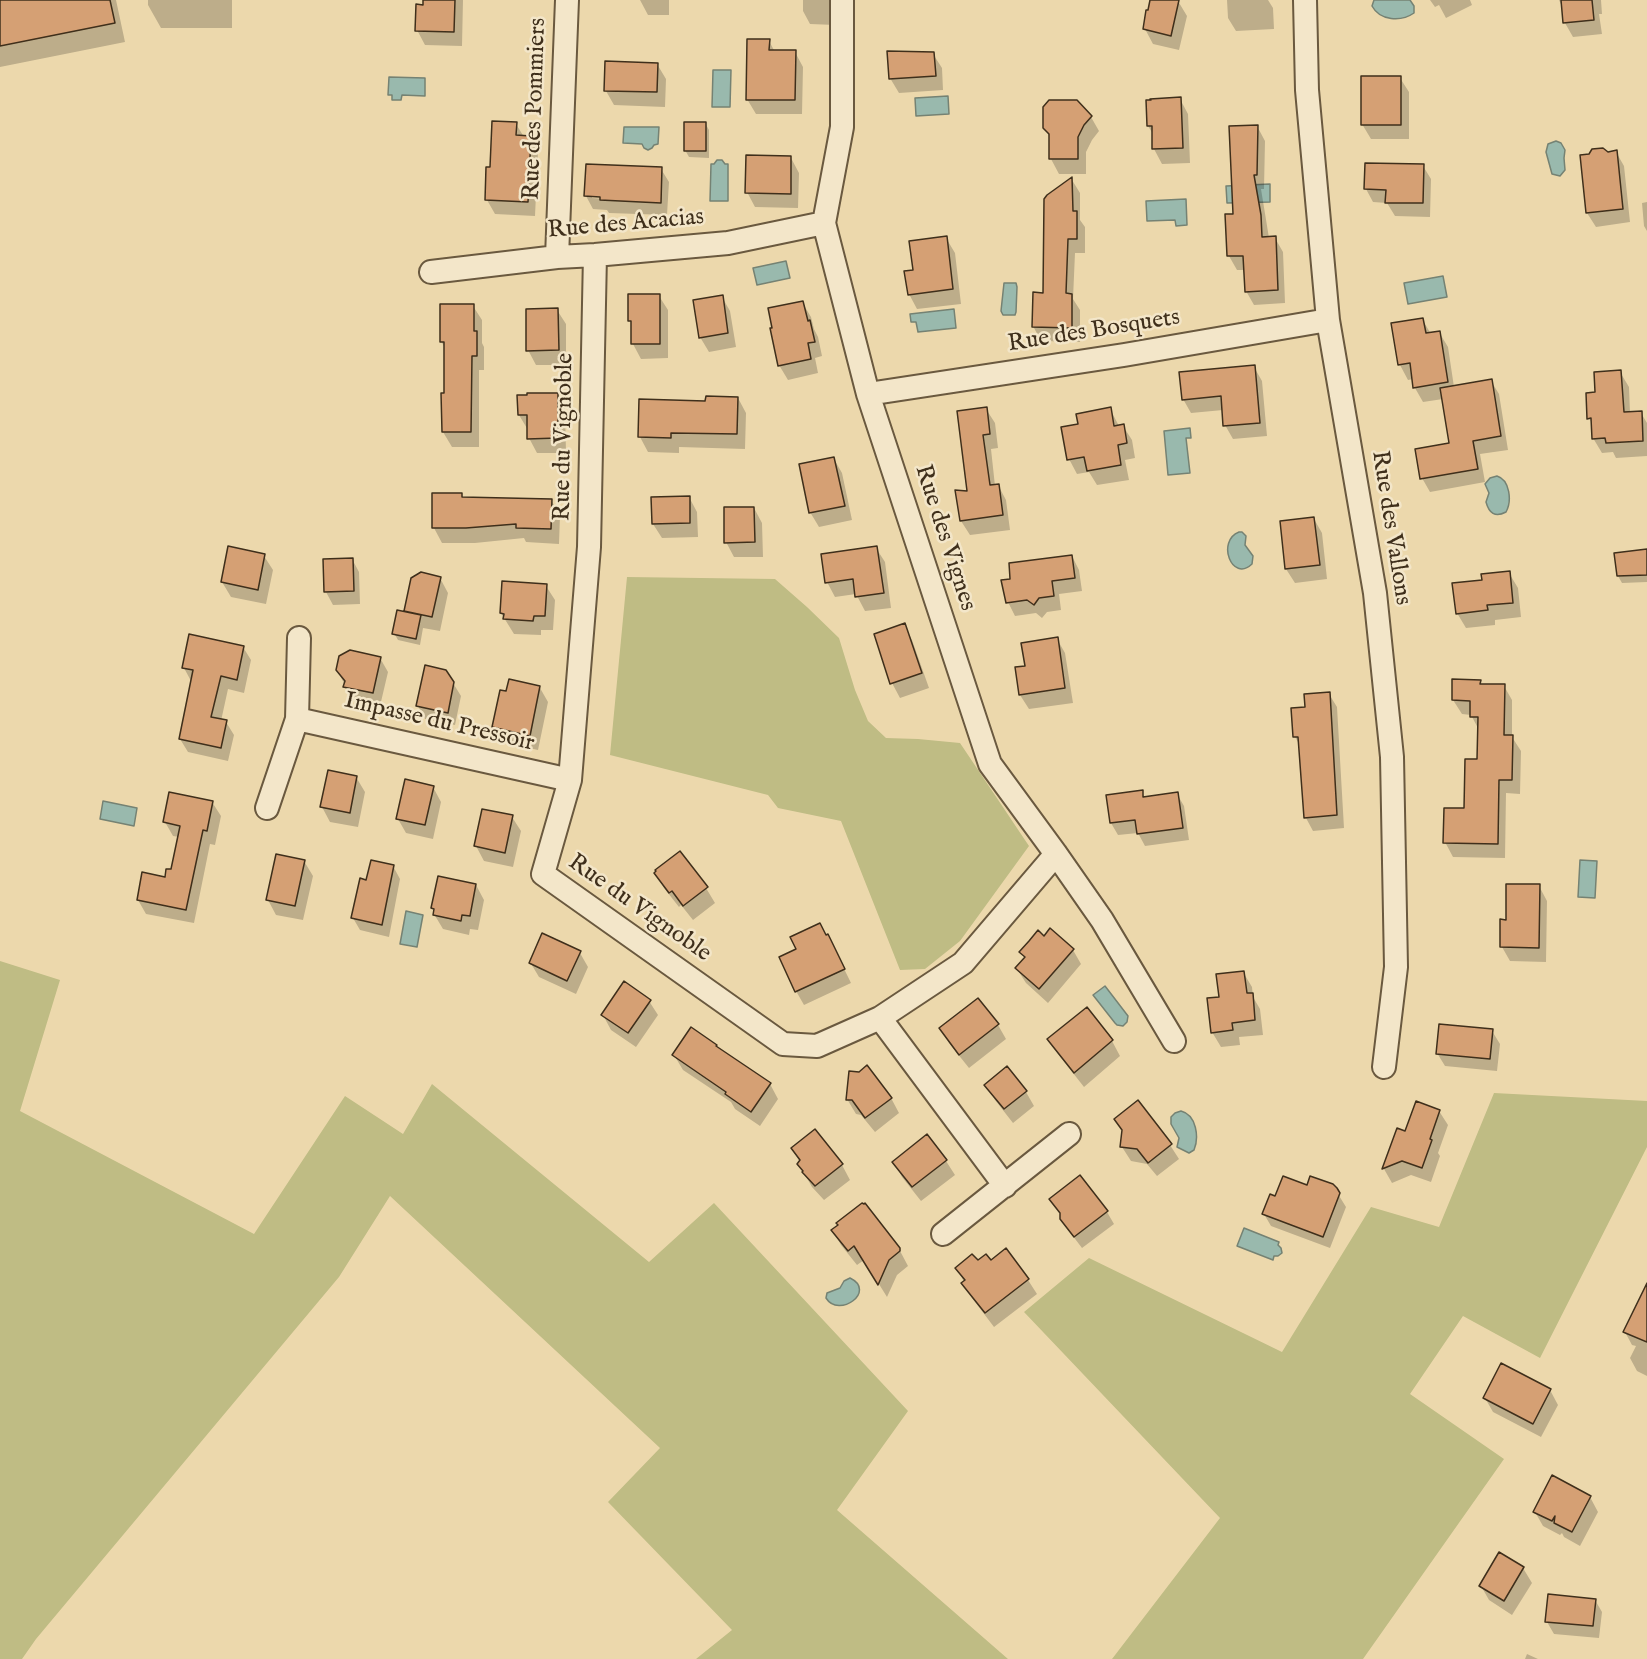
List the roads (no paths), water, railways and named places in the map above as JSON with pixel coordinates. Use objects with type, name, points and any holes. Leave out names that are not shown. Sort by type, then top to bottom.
[{"type":"street","name":"Rue des Pommiers","points":[[557,257],[567,0]]},
{"type":"street","name":"Rue des Vignes","points":[[842,0],[842,127],[824,223],[868,394],[990,764],[1102,920],[1174,1041]]},
{"type":"street","name":"Rue des Vallons","points":[[1305,0],[1307,90],[1328,321],[1375,593],[1392,757],[1396,967],[1384,1067]]},
{"type":"street","name":"Rue des Acacias","points":[[431,272],[557,257],[728,243],[824,223]]},
{"type":"street","name":"Rue du Vignoble","points":[[595,255],[589,547],[570,780],[543,874],[783,1044],[817,1046],[880,1018],[963,963],[1056,854]]},
{"type":"street","name":"Rue des Bosquets","points":[[868,394],[1328,321]]},
{"type":"street","points":[[267,808],[297,719],[299,638]]},
{"type":"street","name":"Impasse du Pressoir","points":[[297,719],[570,780]]},
{"type":"street","points":[[880,1018],[1005,1186]]},
{"type":"street","points":[[943,1234],[1069,1134]]}]
